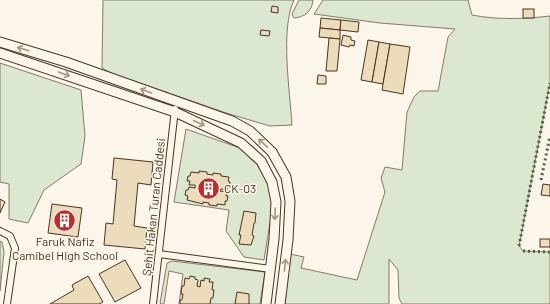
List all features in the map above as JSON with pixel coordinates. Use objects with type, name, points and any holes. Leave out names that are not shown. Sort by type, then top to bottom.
[{"type":"street","points":[[0,42],[66,62],[232,121],[250,131],[272,152],[286,177],[290,201],[287,247],[280,304]]},
{"type":"street","points":[[0,53],[175,112],[242,143],[261,161],[272,182],[276,202],[271,269],[266,304]]},
{"type":"street","name":"Şehit Hakan Turan Caddesi","points":[[153,304],[176,102]]},
{"type":"street","points":[[0,231],[10,236],[15,248],[7,304]]},
{"type":"street","points":[[159,254],[271,269]]},
{"type":"green space","points":[[103,0],[294,0],[290,12],[287,44],[292,125],[270,126],[226,113],[113,74],[102,68]]},
{"type":"green space","points":[[299,0],[313,0],[311,7],[305,15],[294,18],[292,14]]},
{"type":"green space","points":[[323,0],[468,0],[472,15],[491,18],[531,18],[550,16],[550,83],[519,246],[523,251],[550,252],[550,304],[402,304],[399,298],[398,270],[389,259],[389,304],[285,304],[290,254],[304,257],[301,268],[357,280],[385,192],[381,178],[385,167],[402,170],[407,112],[414,97],[420,91],[438,91],[448,37],[455,29],[380,23],[314,14]]},
{"type":"green space","points":[[0,63],[81,90],[85,136],[81,164],[44,190],[28,223],[9,219],[9,184],[0,182]]},
{"type":"green space","points":[[186,129],[240,148],[256,163],[269,184],[273,204],[264,260],[244,257],[226,231],[229,210],[174,202]]},
{"type":"green space","points":[[0,241],[2,242],[4,252],[0,291]]},
{"type":"green space","points":[[172,261],[265,272],[260,304],[179,304],[183,274],[169,271],[164,304],[161,304],[167,263]]},
{"type":"building","points":[[272,6],[278,7],[278,13],[271,12]]},
{"type":"building","points":[[523,9],[534,9],[534,18],[523,18]]},
{"type":"building","points":[[321,18],[341,20],[340,30],[320,28]]},
{"type":"building","points":[[341,20],[359,22],[358,32],[340,30]]},
{"type":"building","points":[[320,28],[340,30],[340,39],[319,37]]},
{"type":"building","points":[[261,30],[270,31],[269,36],[260,35]]},
{"type":"building","points":[[343,35],[351,37],[351,40],[355,41],[354,46],[350,45],[349,47],[341,45]]},
{"type":"building","points":[[329,38],[340,39],[337,71],[326,71]]},
{"type":"building","points":[[368,40],[379,42],[372,82],[361,80]]},
{"type":"building","points":[[379,42],[390,44],[383,84],[372,82]]},
{"type":"building","points":[[390,44],[410,47],[403,94],[382,90]]},
{"type":"building","points":[[318,75],[326,76],[326,84],[317,84]]},
{"type":"building","points":[[114,158],[153,162],[151,185],[138,183],[134,226],[147,228],[145,249],[104,245],[106,223],[113,224],[117,180],[112,179]]},
{"type":"building","name":"CK-03","points":[[199,171],[207,172],[207,174],[213,175],[213,173],[221,174],[221,176],[229,177],[229,187],[227,186],[227,190],[221,189],[220,191],[227,192],[226,196],[228,196],[227,201],[225,201],[225,205],[209,205],[209,203],[203,202],[203,204],[187,200],[188,196],[185,195],[186,190],[188,190],[189,187],[195,188],[195,185],[189,185],[190,181],[187,181],[188,176],[190,176],[191,172],[199,173]]},
{"type":"building","points":[[543,184],[550,185],[550,196],[541,195]]},
{"type":"building","points":[[0,199],[5,202],[0,213]]},
{"type":"building","name":"Faruk Nafiz Camibel High School","points":[[52,204],[82,208],[78,237],[48,233]]},
{"type":"building","points":[[244,211],[256,213],[252,235],[254,236],[251,245],[239,244],[241,235],[239,235]]},
{"type":"building","points":[[540,239],[550,239],[550,247],[540,247]]},
{"type":"building","points":[[125,260],[141,288],[115,302],[99,274]]},
{"type":"building","points":[[88,276],[103,302],[99,304],[50,304],[74,290],[72,285]]},
{"type":"building","points":[[190,276],[195,277],[195,279],[198,280],[197,286],[200,287],[201,280],[204,281],[204,278],[210,279],[209,282],[213,282],[213,298],[211,298],[210,304],[180,304],[183,294],[181,294],[182,286],[184,286],[185,278],[189,279]]},
{"type":"building","points":[[237,292],[249,294],[249,304],[235,304]]},
{"type":"hedge","points":[[519,246],[550,83]]},
{"type":"hedge","points":[[541,180],[550,136]]},
{"type":"hedge","points":[[523,251],[550,252]]},
{"type":"place","name":"CK-03","points":[[208,188]]},
{"type":"place","name":"Faruk Nafiz Camibel High School","points":[[65,220]]}]
